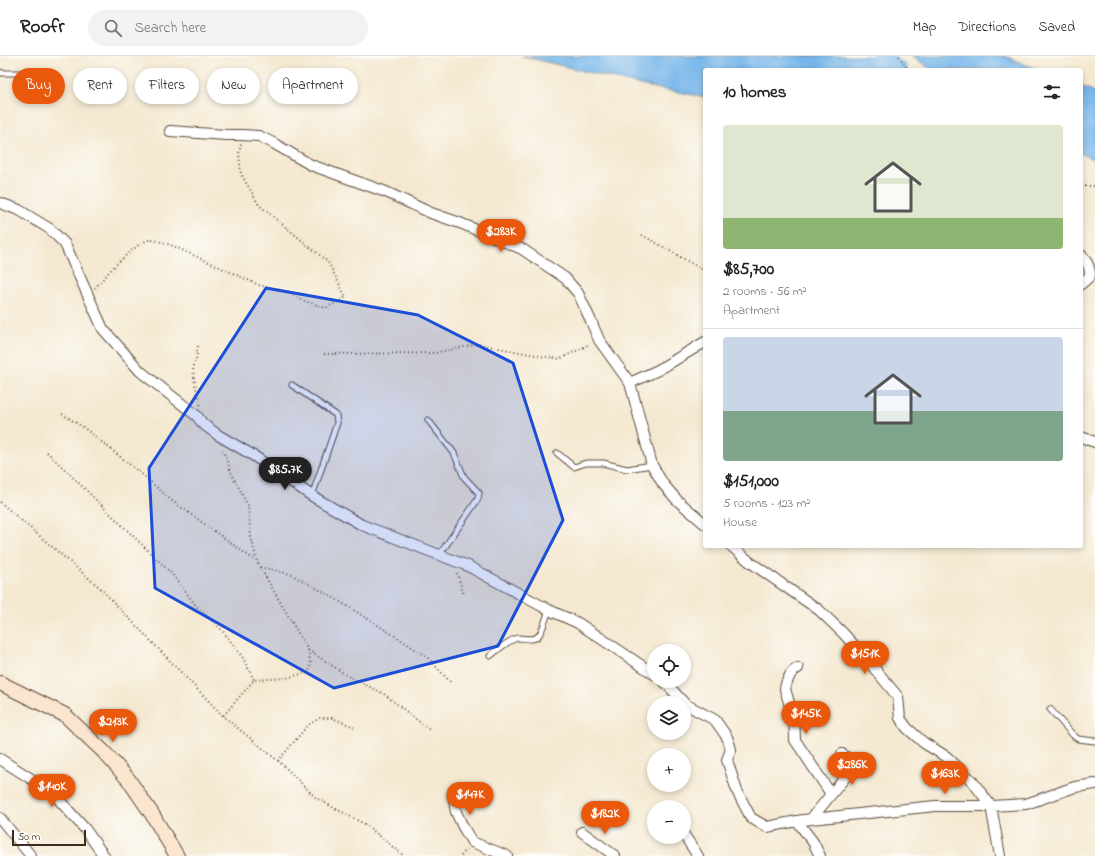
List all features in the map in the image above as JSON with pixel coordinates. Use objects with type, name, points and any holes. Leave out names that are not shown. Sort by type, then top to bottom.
[{"type":"main road","points":[[0,683],[65,715],[104,752],[128,779],[152,814],[177,856]]},
{"type":"street","points":[[170,131],[259,136],[311,165],[386,192],[522,250],[566,278],[578,293],[599,340],[630,384],[652,465],[663,484],[677,500],[703,522]]},
{"type":"street","points":[[0,203],[19,210],[50,229],[66,244],[103,329],[140,371],[197,416],[203,424],[218,435],[254,456],[312,496],[362,525],[468,566],[549,610],[578,623],[647,669]]},
{"type":"street","points":[[1083,256],[1089,264],[1090,270],[1090,276],[1083,282]]},
{"type":"street","points":[[630,384],[658,370],[703,343]]},
{"type":"street","points":[[1083,438],[1095,442]]},
{"type":"street","points":[[733,548],[756,567],[819,610],[843,633],[870,663],[898,697],[900,718],[907,728],[924,743],[947,757],[973,782],[991,806],[1000,856]]},
{"type":"street","points":[[798,668],[790,674],[785,689],[790,706],[794,711],[795,740],[831,794]]},
{"type":"street","points":[[670,688],[685,704],[715,720],[727,737],[731,749],[726,760],[737,790],[751,818],[767,827],[811,818],[935,806],[991,806],[1026,804],[1075,787],[1095,784]]},
{"type":"street","points":[[811,818],[847,775],[853,763],[842,754]]},
{"type":"street","points":[[0,760],[52,792],[85,829],[104,856]]},
{"type":"street","points":[[453,795],[456,812],[472,842],[507,856]]},
{"type":"street","points":[[0,818],[31,856]]},
{"type":"street","points":[[797,822],[813,842],[820,856]]},
{"type":"street","points":[[582,832],[615,856]]},
{"type":"street","points":[[690,844],[698,856]]},
{"type":"lane","points":[[0,72],[12,73]]},
{"type":"lane","points":[[292,385],[336,415],[337,423],[312,496]]},
{"type":"lane","points":[[428,420],[454,453],[464,477],[479,493],[478,499],[440,554]]},
{"type":"lane","points":[[556,453],[574,467],[586,463],[603,462],[626,469],[652,465]]},
{"type":"lane","points":[[490,656],[517,638],[530,639],[539,636],[549,610]]},
{"type":"lane","points":[[1050,709],[1078,739],[1095,741]]},
{"type":"path","points":[[899,56],[907,68]]},
{"type":"path","points":[[88,297],[103,279],[132,250],[148,240],[158,240],[259,285],[286,292],[302,300],[326,308],[346,297],[328,262],[259,205],[240,174],[239,154],[242,135]]},
{"type":"path","points":[[1083,186],[1095,186]]},
{"type":"path","points":[[642,235],[703,270]]},
{"type":"path","points":[[324,354],[434,353],[478,344],[560,359],[599,340]]},
{"type":"path","points":[[198,346],[196,360],[192,364],[193,377],[201,406],[203,424]]},
{"type":"path","points":[[62,414],[83,427],[143,475],[171,500],[257,562]]},
{"type":"path","points":[[218,435],[231,472],[248,506],[251,538],[257,562],[308,650],[311,664],[309,672],[286,678],[254,680],[223,716]]},
{"type":"path","points":[[47,452],[172,574],[197,607],[222,630],[243,658],[254,680]]},
{"type":"path","points":[[0,502],[99,587],[223,716],[283,765],[316,798],[366,825],[404,856]]},
{"type":"path","points":[[453,560],[464,595]]},
{"type":"path","points":[[260,567],[290,574],[331,596],[427,657],[452,684]]},
{"type":"path","points":[[308,650],[348,676],[384,694],[431,731]]},
{"type":"path","points":[[278,761],[308,725],[320,718],[332,718],[354,727]]},
{"type":"highlighted area","points":[[266,288],[418,315],[513,363],[563,520],[498,646],[334,688],[155,588],[149,468]]},
{"type":"water","points":[[522,56],[886,56],[884,68],[703,68],[703,97],[645,86]]},
{"type":"water","points":[[912,56],[1004,56],[1034,68],[929,68]]},
{"type":"water","points":[[1083,87],[1095,92],[1095,160],[1083,155]]},
{"type":"waterway","points":[[882,56],[895,68]]}]
